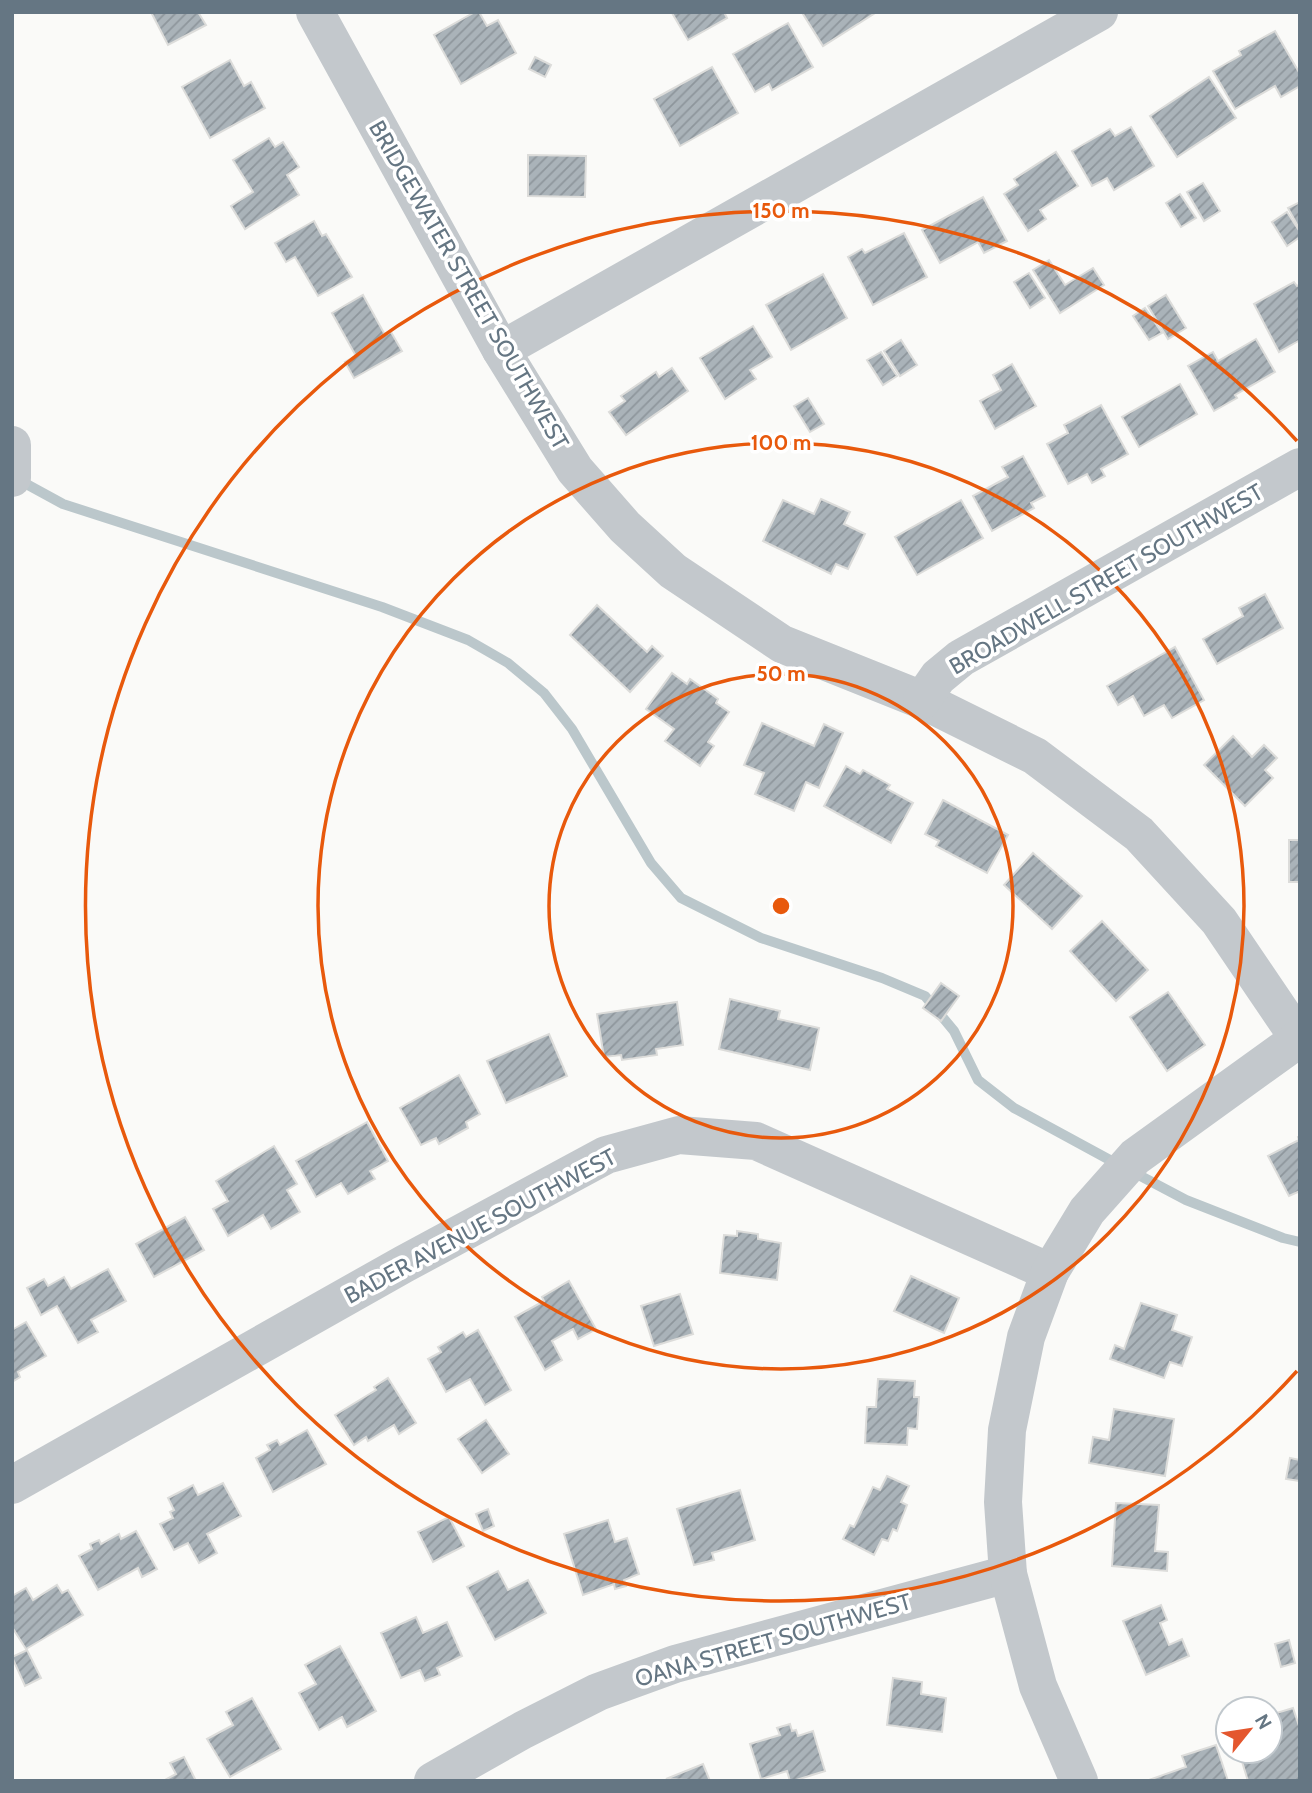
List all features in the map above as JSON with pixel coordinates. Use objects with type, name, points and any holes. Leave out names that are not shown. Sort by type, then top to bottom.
[{"type":"street","name":"BRIDGEWATER STREET SOUTHWEST","points":[[315,12],[501,350],[575,470],[625,527],[673,571],[782,643],[922,700],[1035,755],[1139,834],[1219,921],[1299,1038]]},
{"type":"street","points":[[501,350],[1100,12]]},
{"type":"street","points":[[12,445],[12,478]]},
{"type":"street","name":"BROADWELL STREET SOUTHWEST","points":[[922,700],[938,677],[961,658],[1300,467]]},
{"type":"street","points":[[1079,1781],[1038,1686],[1008,1574],[1003,1502],[1007,1430],[1026,1337],[1050,1272],[1087,1211],[1135,1157],[1299,1038]]},
{"type":"street","name":"BADER AVENUE SOUTHWEST","points":[[12,1485],[404,1264],[606,1155],[679,1135],[755,1142],[1050,1272]]},
{"type":"street","name":"OANA STREET SOUTHWEST","points":[[433,1781],[523,1730],[598,1692],[675,1664],[1008,1574]]},
{"type":"building","points":[[151,12],[198,12],[206,25],[168,45]]},
{"type":"building","points":[[479,12],[487,26],[498,20],[516,53],[461,84],[434,35]]},
{"type":"building","points":[[724,12],[727,18],[688,40],[672,13]]},
{"type":"building","points":[[875,13],[823,46],[803,14]]},
{"type":"building","points":[[788,23],[813,67],[772,90],[769,84],[755,92],[733,54]]},
{"type":"building","points":[[1275,31],[1300,74],[1300,86],[1281,97],[1275,86],[1235,109],[1213,71],[1241,55],[1239,51]]},
{"type":"building","points":[[535,57],[551,65],[545,77],[529,69]]},
{"type":"building","points":[[230,60],[244,86],[251,82],[265,108],[210,138],[182,87]]},
{"type":"building","points":[[712,67],[738,113],[680,146],[654,99]]},
{"type":"building","points":[[1209,77],[1236,118],[1177,157],[1150,116]]},
{"type":"building","points":[[1131,127],[1154,166],[1114,190],[1107,178],[1092,186],[1072,151],[1110,129],[1115,136]]},
{"type":"building","points":[[269,138],[275,147],[283,142],[299,167],[287,175],[299,195],[245,229],[231,206],[253,192],[233,160]]},
{"type":"building","points":[[1056,152],[1078,186],[1040,210],[1046,219],[1028,231],[1004,194],[1018,185],[1014,179]]},
{"type":"building","points":[[528,155],[586,156],[585,197],[528,196]]},
{"type":"building","points":[[1203,183],[1220,211],[1204,221],[1187,192]]},
{"type":"building","points":[[1180,194],[1196,218],[1181,227],[1166,203]]},
{"type":"building","points":[[983,197],[1007,241],[984,253],[978,242],[940,263],[922,230]]},
{"type":"building","points":[[1300,202],[1300,230],[1288,208]]},
{"type":"building","points":[[1287,212],[1300,232],[1300,237],[1287,246],[1272,222]]},
{"type":"building","points":[[314,221],[322,236],[326,234],[352,277],[318,296],[295,257],[286,262],[275,243]]},
{"type":"building","points":[[904,233],[927,277],[873,305],[848,257],[862,249],[865,253]]},
{"type":"building","points":[[1049,260],[1065,285],[1093,268],[1104,285],[1060,313],[1033,270]]},
{"type":"building","points":[[1029,273],[1045,298],[1030,308],[1014,282]]},
{"type":"building","points":[[823,274],[847,318],[791,350],[766,305]]},
{"type":"building","points":[[1294,282],[1297,286],[1300,284],[1300,340],[1279,352],[1254,304]]},
{"type":"building","points":[[363,295],[385,335],[391,332],[402,351],[354,378],[345,362],[356,356],[332,313]]},
{"type":"building","points":[[1166,295],[1186,328],[1168,339],[1148,306]]},
{"type":"building","points":[[1145,308],[1162,333],[1149,340],[1133,316]]},
{"type":"building","points":[[753,326],[772,357],[750,370],[756,379],[725,399],[700,358]]},
{"type":"building","points":[[1256,339],[1275,372],[1235,395],[1237,398],[1214,411],[1188,366],[1213,352],[1218,361]]},
{"type":"building","points":[[901,340],[917,365],[900,376],[884,351]]},
{"type":"building","points":[[881,352],[897,376],[883,385],[867,360]]},
{"type":"building","points":[[1012,364],[1036,406],[995,429],[980,401],[1001,390],[993,375]]},
{"type":"building","points":[[672,368],[688,391],[626,435],[609,412],[625,401],[621,396],[656,372],[659,377]]},
{"type":"building","points":[[1180,384],[1197,414],[1139,447],[1122,417]]},
{"type":"building","points":[[808,398],[824,424],[810,432],[794,406]]},
{"type":"building","points":[[1101,405],[1128,454],[1101,469],[1105,476],[1092,483],[1087,474],[1068,484],[1047,444],[1068,433],[1064,425]]},
{"type":"building","points":[[1023,456],[1045,496],[1031,503],[1034,508],[992,531],[973,496],[1008,477],[1002,467]]},
{"type":"building","points":[[821,499],[850,512],[844,524],[865,534],[848,569],[836,564],[831,574],[763,541],[783,500],[814,514]]},
{"type":"building","points":[[961,500],[983,538],[917,575],[895,537]]},
{"type":"building","points":[[1265,594],[1283,628],[1217,664],[1203,639],[1243,616],[1239,608]]},
{"type":"building","points":[[597,605],[647,652],[652,646],[663,656],[630,692],[570,635]]},
{"type":"building","points":[[1175,647],[1204,700],[1172,718],[1164,705],[1144,716],[1133,696],[1118,705],[1107,686]]},
{"type":"building","points":[[672,673],[687,684],[690,679],[718,699],[716,703],[729,712],[708,742],[714,746],[700,766],[665,741],[674,729],[646,709]]},
{"type":"building","points":[[762,723],[814,746],[824,724],[843,733],[819,788],[806,782],[794,811],[755,794],[764,773],[744,765]]},
{"type":"building","points":[[1233,736],[1252,757],[1264,745],[1277,758],[1265,770],[1273,778],[1245,806],[1204,765]]},
{"type":"building","points":[[846,766],[860,774],[863,770],[890,785],[887,789],[913,803],[891,843],[824,806]]},
{"type":"building","points":[[943,800],[1008,835],[987,873],[936,846],[939,841],[925,834]]},
{"type":"building","points":[[1289,840],[1300,840],[1300,882],[1289,882]]},
{"type":"building","points":[[1033,853],[1082,896],[1052,929],[1004,885]]},
{"type":"building","points":[[1102,921],[1148,970],[1116,1001],[1070,951]]},
{"type":"building","points":[[941,983],[959,996],[941,1021],[923,1008]]},
{"type":"building","points":[[1168,992],[1205,1045],[1167,1071],[1130,1017]]},
{"type":"building","points":[[730,999],[780,1011],[778,1019],[819,1028],[810,1070],[719,1049]]},
{"type":"building","points":[[677,1002],[683,1045],[656,1049],[657,1055],[622,1060],[621,1055],[604,1057],[597,1014]]},
{"type":"building","points":[[549,1034],[567,1076],[506,1103],[487,1061]]},
{"type":"building","points":[[459,1075],[480,1114],[466,1122],[468,1128],[439,1144],[436,1138],[421,1145],[400,1108]]},
{"type":"building","points":[[367,1122],[388,1161],[370,1171],[375,1179],[348,1194],[341,1183],[316,1197],[296,1161]]},
{"type":"building","points":[[1300,1136],[1300,1191],[1289,1196],[1268,1156],[1299,1140]]},
{"type":"building","points":[[274,1146],[297,1184],[287,1190],[300,1212],[271,1229],[263,1215],[228,1236],[213,1209],[228,1201],[216,1181]]},
{"type":"building","points":[[185,1217],[204,1250],[154,1277],[136,1244]]},
{"type":"building","points":[[737,1231],[758,1234],[758,1239],[781,1243],[777,1280],[720,1273],[724,1235],[737,1236]]},
{"type":"building","points":[[108,1269],[126,1301],[91,1320],[98,1332],[78,1343],[57,1306],[41,1315],[27,1288],[44,1279],[48,1286],[64,1277],[71,1289]]},
{"type":"building","points":[[911,1276],[959,1298],[944,1333],[894,1311]]},
{"type":"building","points":[[569,1281],[596,1329],[578,1339],[573,1329],[552,1341],[562,1360],[545,1370],[515,1317],[544,1301],[542,1297]]},
{"type":"building","points":[[680,1294],[693,1334],[654,1346],[641,1306]]},
{"type":"building","points":[[1141,1303],[1177,1315],[1172,1330],[1192,1337],[1182,1366],[1170,1362],[1164,1378],[1110,1359],[1115,1345],[1124,1349]]},
{"type":"building","points":[[26,1322],[46,1356],[18,1372],[20,1377],[12,1382],[12,1330]]},
{"type":"building","points":[[478,1330],[511,1390],[485,1405],[470,1379],[446,1392],[428,1359],[441,1352],[438,1347],[463,1332],[466,1337]]},
{"type":"building","points":[[388,1378],[416,1423],[399,1434],[394,1425],[368,1441],[366,1437],[354,1445],[335,1415],[376,1390],[374,1387]]},
{"type":"building","points":[[878,1379],[915,1381],[914,1397],[919,1397],[917,1429],[908,1428],[907,1445],[865,1443],[867,1407],[876,1407]]},
{"type":"building","points":[[1114,1409],[1174,1419],[1165,1476],[1089,1463],[1093,1437],[1109,1440]]},
{"type":"building","points":[[486,1420],[509,1454],[482,1473],[458,1439]]},
{"type":"building","points":[[307,1430],[326,1464],[273,1492],[256,1458],[270,1450],[267,1445],[277,1440],[280,1445]]},
{"type":"building","points":[[1290,1458],[1300,1460],[1300,1481],[1286,1479]]},
{"type":"building","points":[[887,1476],[909,1486],[901,1502],[907,1505],[897,1531],[893,1529],[888,1541],[882,1539],[874,1555],[843,1539],[850,1525],[854,1527],[873,1487],[880,1490]]},
{"type":"building","points":[[223,1483],[241,1516],[207,1534],[217,1553],[199,1563],[188,1543],[174,1550],[160,1524],[173,1518],[170,1512],[174,1510],[168,1498],[193,1485],[198,1495]]},
{"type":"building","points":[[740,1490],[755,1540],[712,1553],[714,1560],[694,1565],[677,1509]]},
{"type":"building","points":[[1116,1503],[1159,1505],[1155,1551],[1168,1552],[1167,1571],[1112,1566]]},
{"type":"building","points":[[488,1509],[494,1526],[483,1531],[476,1514]]},
{"type":"building","points":[[449,1517],[464,1546],[433,1562],[418,1532]]},
{"type":"building","points":[[608,1520],[615,1542],[627,1538],[639,1574],[624,1580],[626,1586],[615,1589],[614,1584],[583,1595],[564,1534]]},
{"type":"building","points":[[136,1531],[157,1569],[142,1577],[138,1568],[98,1590],[79,1556],[92,1549],[90,1544],[99,1540],[101,1544],[119,1534],[121,1539]]},
{"type":"building","points":[[498,1571],[508,1590],[528,1580],[546,1613],[495,1640],[467,1587]]},
{"type":"building","points":[[57,1585],[62,1593],[68,1590],[83,1615],[26,1649],[12,1627],[12,1596],[26,1588],[33,1600]]},
{"type":"building","points":[[1161,1605],[1167,1620],[1160,1623],[1169,1645],[1182,1639],[1189,1656],[1146,1675],[1123,1621]]},
{"type":"building","points":[[416,1617],[423,1633],[447,1622],[462,1656],[437,1668],[440,1675],[425,1681],[420,1670],[401,1678],[381,1633]]},
{"type":"building","points":[[1289,1640],[1295,1663],[1281,1667],[1275,1644]]},
{"type":"building","points":[[340,1646],[376,1711],[347,1727],[342,1717],[319,1730],[299,1693],[316,1684],[305,1665]]},
{"type":"building","points":[[27,1650],[41,1678],[25,1686],[12,1657]]},
{"type":"building","points":[[893,1678],[922,1682],[921,1694],[946,1698],[942,1732],[887,1725]]},
{"type":"building","points":[[252,1698],[281,1749],[230,1777],[207,1739],[233,1725],[226,1712]]},
{"type":"building","points":[[1293,1708],[1300,1729],[1300,1781],[1248,1781],[1243,1765],[1284,1765],[1284,1711]]},
{"type":"building","points":[[790,1724],[792,1731],[796,1730],[798,1736],[813,1731],[825,1771],[793,1781],[790,1781],[787,1771],[761,1779],[750,1744],[780,1735],[777,1728]]},
{"type":"building","points":[[1214,1746],[1214,1765],[1223,1765],[1228,1781],[1146,1781],[1186,1767],[1182,1756]]},
{"type":"building","points":[[184,1757],[196,1781],[163,1781],[176,1774],[170,1763]]},
{"type":"building","points":[[703,1764],[710,1781],[666,1779]]},
{"type":"waterway","points":[[19,480],[63,504],[382,607],[468,640],[508,663],[544,693],[572,729],[651,863],[681,898],[761,938],[882,978],[925,996],[954,1031],[978,1080],[1014,1108],[1119,1165]]},
{"type":"waterway","points":[[1133,1172],[1186,1200],[1283,1238],[1300,1242]]}]
